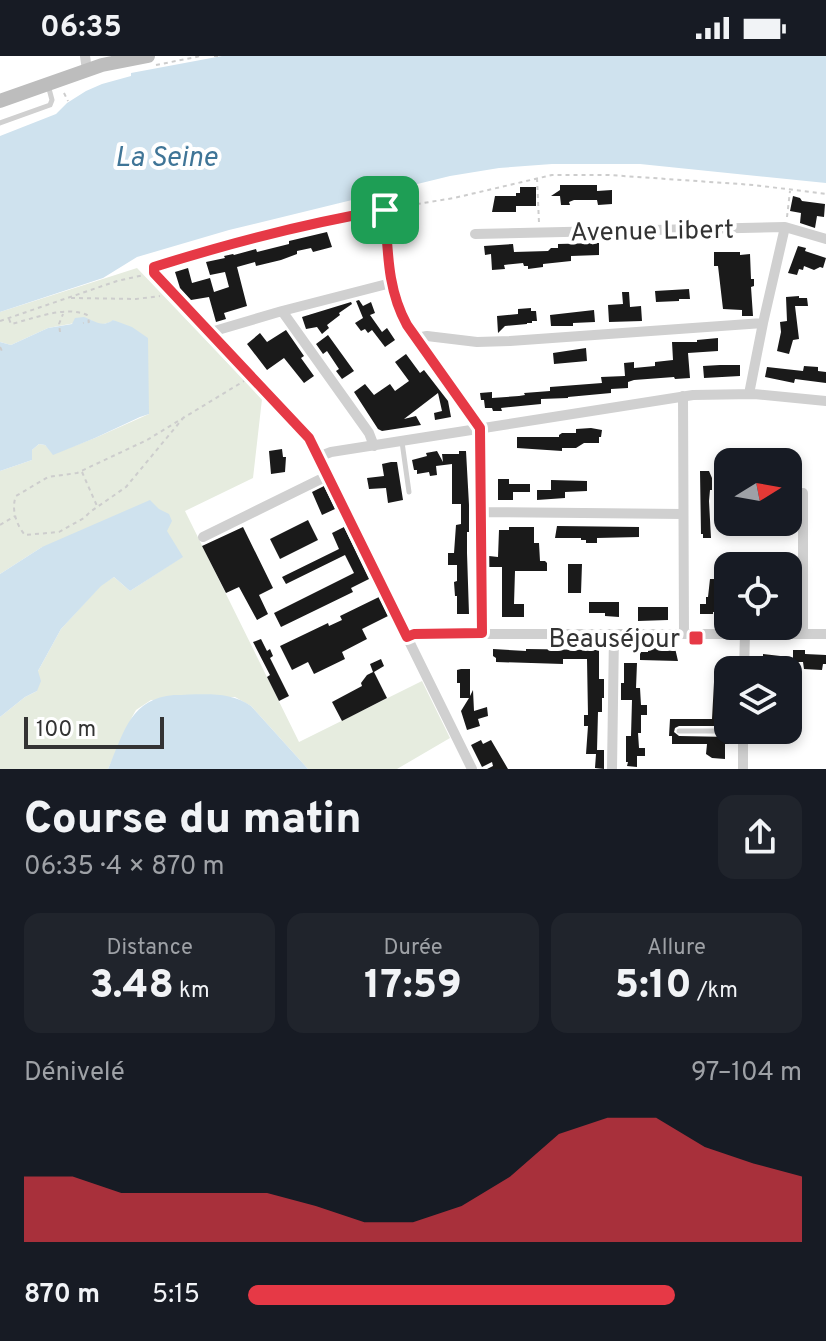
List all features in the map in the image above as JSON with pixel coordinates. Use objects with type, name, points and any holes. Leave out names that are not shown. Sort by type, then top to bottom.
[{"type":"main road","points":[[0,101],[48,84],[86,63],[148,56]]},
{"type":"street","points":[[385,210],[394,299],[416,338],[480,428],[482,633]]},
{"type":"street","points":[[749,394],[785,227]]},
{"type":"street","name":"Avenue Libert","points":[[475,234],[785,227],[826,239]]},
{"type":"street","points":[[154,273],[309,438],[471,768]]},
{"type":"street","points":[[211,332],[391,283]]},
{"type":"street","points":[[282,311],[369,433],[374,446]]},
{"type":"street","points":[[416,338],[510,341],[763,323]]},
{"type":"street","points":[[318,457],[331,452],[683,396],[749,394],[826,401]]},
{"type":"street","points":[[683,396],[684,633]]},
{"type":"street","points":[[203,537],[327,476]]},
{"type":"street","points":[[803,493],[803,634],[826,634]]},
{"type":"street","points":[[481,512],[683,514]]},
{"type":"street","points":[[407,637],[414,634],[482,633],[714,633]]},
{"type":"street","points":[[612,769],[614,634]]},
{"type":"street","points":[[743,744],[743,769]]},
{"type":"lane","points":[[0,123],[50,105],[52,100],[48,84]]},
{"type":"lane","points":[[402,441],[409,492]]},
{"type":"lane","points":[[679,731],[714,730]]},
{"type":"path","points":[[214,56],[222,56]]},
{"type":"path","points":[[68,101],[63,91],[70,88]]},
{"type":"path","points":[[0,321],[117,281],[154,273],[154,267],[240,241],[328,219],[454,198],[552,175],[609,175],[754,185],[826,194]]},
{"type":"path","points":[[537,178],[539,232]]},
{"type":"path","points":[[785,227],[791,190]]},
{"type":"path","points":[[68,298],[148,299],[173,293]]},
{"type":"path","points":[[8,318],[11,324],[74,311],[85,313],[89,322],[83,323]]},
{"type":"path","points":[[60,332],[63,313]]},
{"type":"path","points":[[0,347],[3,353]]},
{"type":"path","points":[[184,417],[126,487],[84,518],[59,532],[25,535],[20,529],[13,500],[16,496],[48,477],[81,471],[147,440],[184,417],[252,376]]},
{"type":"path","points":[[81,471],[97,507]]},
{"type":"path","points":[[0,525],[16,516]]},
{"type":"shaded area","points":[[137,268],[262,399],[253,478],[185,511],[299,742],[422,681],[450,738],[397,769],[308,769],[251,706],[235,697],[151,700],[136,710],[108,769],[0,769],[0,717],[37,691],[38,671],[61,629],[101,585],[114,577],[130,591],[182,557],[42,547],[0,574],[0,471],[32,460],[32,450],[39,444],[45,445],[53,454],[149,414],[114,320],[102,324],[91,320],[48,328],[11,345],[0,342],[0,312]]},
{"type":"water","name":"La Seine","points":[[222,56],[826,56],[826,183],[640,164],[552,164],[499,168],[450,176],[229,230],[137,257],[103,278],[0,312],[0,136],[56,114],[86,91],[131,76],[131,73]]},
{"type":"water","points":[[84,317],[102,324],[113,320],[132,327],[148,338],[149,414],[53,455],[45,445],[39,444],[32,450],[32,460],[0,471],[0,342],[11,345],[48,328],[72,324],[75,318]]},
{"type":"water","points":[[150,500],[169,514],[172,521],[167,531],[183,557],[130,591],[114,577],[101,586],[61,629],[38,671],[41,681],[37,691],[0,717],[0,574],[42,547]]},
{"type":"water","points":[[214,694],[242,701],[251,706],[308,769],[108,769],[124,731],[138,711],[147,703],[174,695]]},
{"type":"building","points":[[560,185],[597,185],[597,191],[612,190],[612,204],[598,205],[597,200],[574,200],[569,202],[570,205],[561,205],[560,196],[551,196],[560,190]]},
{"type":"building","points":[[520,187],[536,187],[536,206],[516,206],[516,212],[492,212],[495,196],[516,196],[520,193]]},
{"type":"building","points":[[793,196],[802,201],[825,204],[824,217],[817,216],[815,228],[800,223],[801,213],[790,211]]},
{"type":"building","points":[[327,232],[332,247],[313,252],[311,248],[297,251],[297,254],[281,260],[237,267],[247,306],[224,313],[226,319],[216,322],[209,297],[191,300],[180,288],[175,272],[188,268],[192,283],[210,278],[214,292],[229,287],[225,272],[210,275],[206,262],[256,249],[257,252]]},
{"type":"building","points":[[599,243],[599,255],[571,256],[571,261],[543,264],[543,267],[528,269],[523,263],[492,270],[491,254],[485,255],[484,246],[513,244],[514,252],[548,251],[558,248],[558,244]]},
{"type":"building","points":[[798,246],[826,258],[823,268],[814,270],[804,266],[797,275],[788,273]]},
{"type":"building","points":[[714,252],[750,254],[751,279],[754,279],[754,286],[751,287],[753,316],[742,316],[742,310],[723,309]]},
{"type":"building","points":[[689,289],[690,299],[656,302],[655,291]]},
{"type":"building","points":[[622,292],[629,292],[630,307],[641,306],[642,321],[609,322],[608,305],[623,304]]},
{"type":"building","points":[[786,297],[807,298],[808,306],[795,306],[799,339],[793,340],[789,354],[777,351],[780,322],[787,321]]},
{"type":"building","points":[[359,300],[363,306],[371,302],[375,313],[370,315],[382,332],[387,328],[395,340],[385,347],[372,330],[368,333],[365,329],[361,331],[355,323],[363,318],[356,301]]},
{"type":"building","points":[[351,302],[322,334],[317,327],[306,329],[302,317]]},
{"type":"building","points":[[531,308],[531,311],[536,311],[537,321],[505,326],[498,333],[497,316],[518,314],[518,309]]},
{"type":"building","points":[[594,310],[595,322],[551,326],[550,315]]},
{"type":"building","points":[[286,330],[314,376],[304,383],[284,358],[267,370],[247,344],[260,333],[267,342]]},
{"type":"building","points":[[328,335],[354,371],[342,379],[327,351],[323,354],[316,344]]},
{"type":"building","points":[[718,338],[718,351],[688,353],[690,378],[634,380],[628,382],[628,388],[611,389],[611,393],[541,399],[541,404],[501,408],[502,411],[485,408],[484,400],[481,400],[480,393],[492,392],[492,398],[519,396],[550,391],[550,387],[602,383],[601,377],[625,376],[624,363],[634,362],[634,368],[673,360],[672,342]]},
{"type":"building","points":[[586,348],[587,361],[554,364],[553,353]]},
{"type":"building","points":[[406,354],[420,373],[424,370],[448,401],[451,417],[435,420],[434,413],[442,411],[438,393],[404,419],[416,416],[421,425],[382,431],[354,392],[365,384],[374,395],[390,384],[395,391],[409,381],[395,362]]},
{"type":"building","points":[[740,365],[740,376],[704,378],[703,366]]},
{"type":"building","points":[[804,366],[818,367],[818,371],[826,372],[826,383],[795,379],[794,383],[765,377],[767,367],[803,371]]},
{"type":"building","points":[[576,429],[602,430],[599,443],[584,443],[576,448],[562,448],[562,451],[517,448],[517,437],[559,437],[562,433],[576,433]]},
{"type":"building","points":[[282,449],[283,457],[286,457],[285,472],[271,474],[269,451]]},
{"type":"building","points":[[437,451],[443,462],[442,454],[466,451],[469,614],[457,614],[454,582],[457,581],[457,565],[448,565],[448,553],[454,553],[456,525],[461,524],[461,504],[452,504],[452,464],[436,466],[437,475],[430,476],[429,472],[417,474],[412,460]]},
{"type":"building","points":[[397,462],[403,500],[388,503],[386,488],[369,489],[367,478],[384,476],[382,464]]},
{"type":"building","points":[[700,471],[709,471],[712,478],[709,501],[711,538],[703,538],[701,534]]},
{"type":"building","points":[[498,479],[509,479],[509,484],[530,484],[530,492],[513,492],[513,500],[498,500]]},
{"type":"building","points":[[551,480],[587,481],[587,491],[565,492],[565,498],[537,500],[537,490],[551,490]]},
{"type":"building","points":[[324,486],[335,509],[322,515],[312,492]]},
{"type":"building","points":[[308,520],[318,540],[280,559],[270,539]]},
{"type":"building","points":[[557,526],[639,527],[639,537],[597,538],[597,543],[586,543],[581,538],[555,538]]},
{"type":"building","points":[[243,527],[273,588],[259,595],[268,614],[257,620],[239,587],[226,593],[202,546]]},
{"type":"building","points":[[344,527],[369,579],[351,588],[353,592],[281,627],[274,613],[354,573],[345,555],[286,584],[282,577],[339,549],[332,533]]},
{"type":"building","points":[[509,527],[534,527],[534,543],[539,543],[540,561],[547,563],[547,571],[515,571],[514,604],[524,604],[524,617],[502,617],[502,567],[489,567],[489,556],[498,557],[499,530],[509,530]]},
{"type":"building","points":[[568,564],[582,564],[581,593],[568,593]]},
{"type":"building","points":[[710,579],[714,579],[714,612],[700,614],[700,604],[706,604]]},
{"type":"building","points":[[379,597],[388,616],[362,629],[367,639],[342,652],[345,659],[314,674],[308,662],[292,670],[280,646],[328,623],[329,626],[342,620],[340,616]]},
{"type":"building","points":[[589,602],[619,602],[619,617],[589,613]]},
{"type":"building","points":[[638,607],[668,607],[668,620],[638,621]]},
{"type":"building","points":[[261,639],[267,651],[270,649],[273,656],[270,658],[289,696],[279,701],[253,642]]},
{"type":"building","points":[[648,648],[675,648],[678,661],[640,660],[640,652],[648,652]]},
{"type":"building","points":[[493,649],[599,650],[599,679],[604,679],[604,698],[602,712],[598,712],[597,750],[604,750],[604,769],[595,768],[596,754],[586,754],[588,726],[584,726],[584,715],[588,715],[587,659],[563,659],[563,664],[496,662]]},
{"type":"building","points":[[793,650],[826,655],[826,664],[823,664],[822,670],[804,669],[802,656],[793,656]]},
{"type":"building","points":[[381,659],[384,666],[374,672],[387,698],[342,721],[332,702],[362,686],[367,675],[373,672],[370,664]]},
{"type":"building","points":[[624,663],[637,663],[636,688],[640,688],[641,705],[647,705],[647,715],[641,715],[641,733],[638,733],[639,748],[645,748],[645,756],[637,756],[637,767],[627,766],[626,762],[626,736],[631,736],[632,700],[621,700]]},
{"type":"building","points":[[470,669],[470,696],[473,690],[474,711],[487,707],[488,716],[478,719],[480,726],[467,730],[461,711],[469,698],[460,698],[460,683],[457,683],[457,670]]},
{"type":"building","points":[[714,682],[714,726],[679,726],[674,732],[679,736],[714,737],[714,744],[725,744],[725,759],[706,754],[707,744],[672,744],[670,719],[712,719]]},
{"type":"building","points":[[481,740],[483,744],[491,740],[508,769],[487,769],[493,766],[492,762],[482,767],[471,745]]},
{"type":"place","name":"Beauséjour","points":[[696,638]]},
{"type":"route","points":[[385,210],[394,299],[407,325],[480,428],[482,633],[414,634],[407,637],[309,438],[154,273],[154,267],[240,241],[328,219],[385,210]]}]
